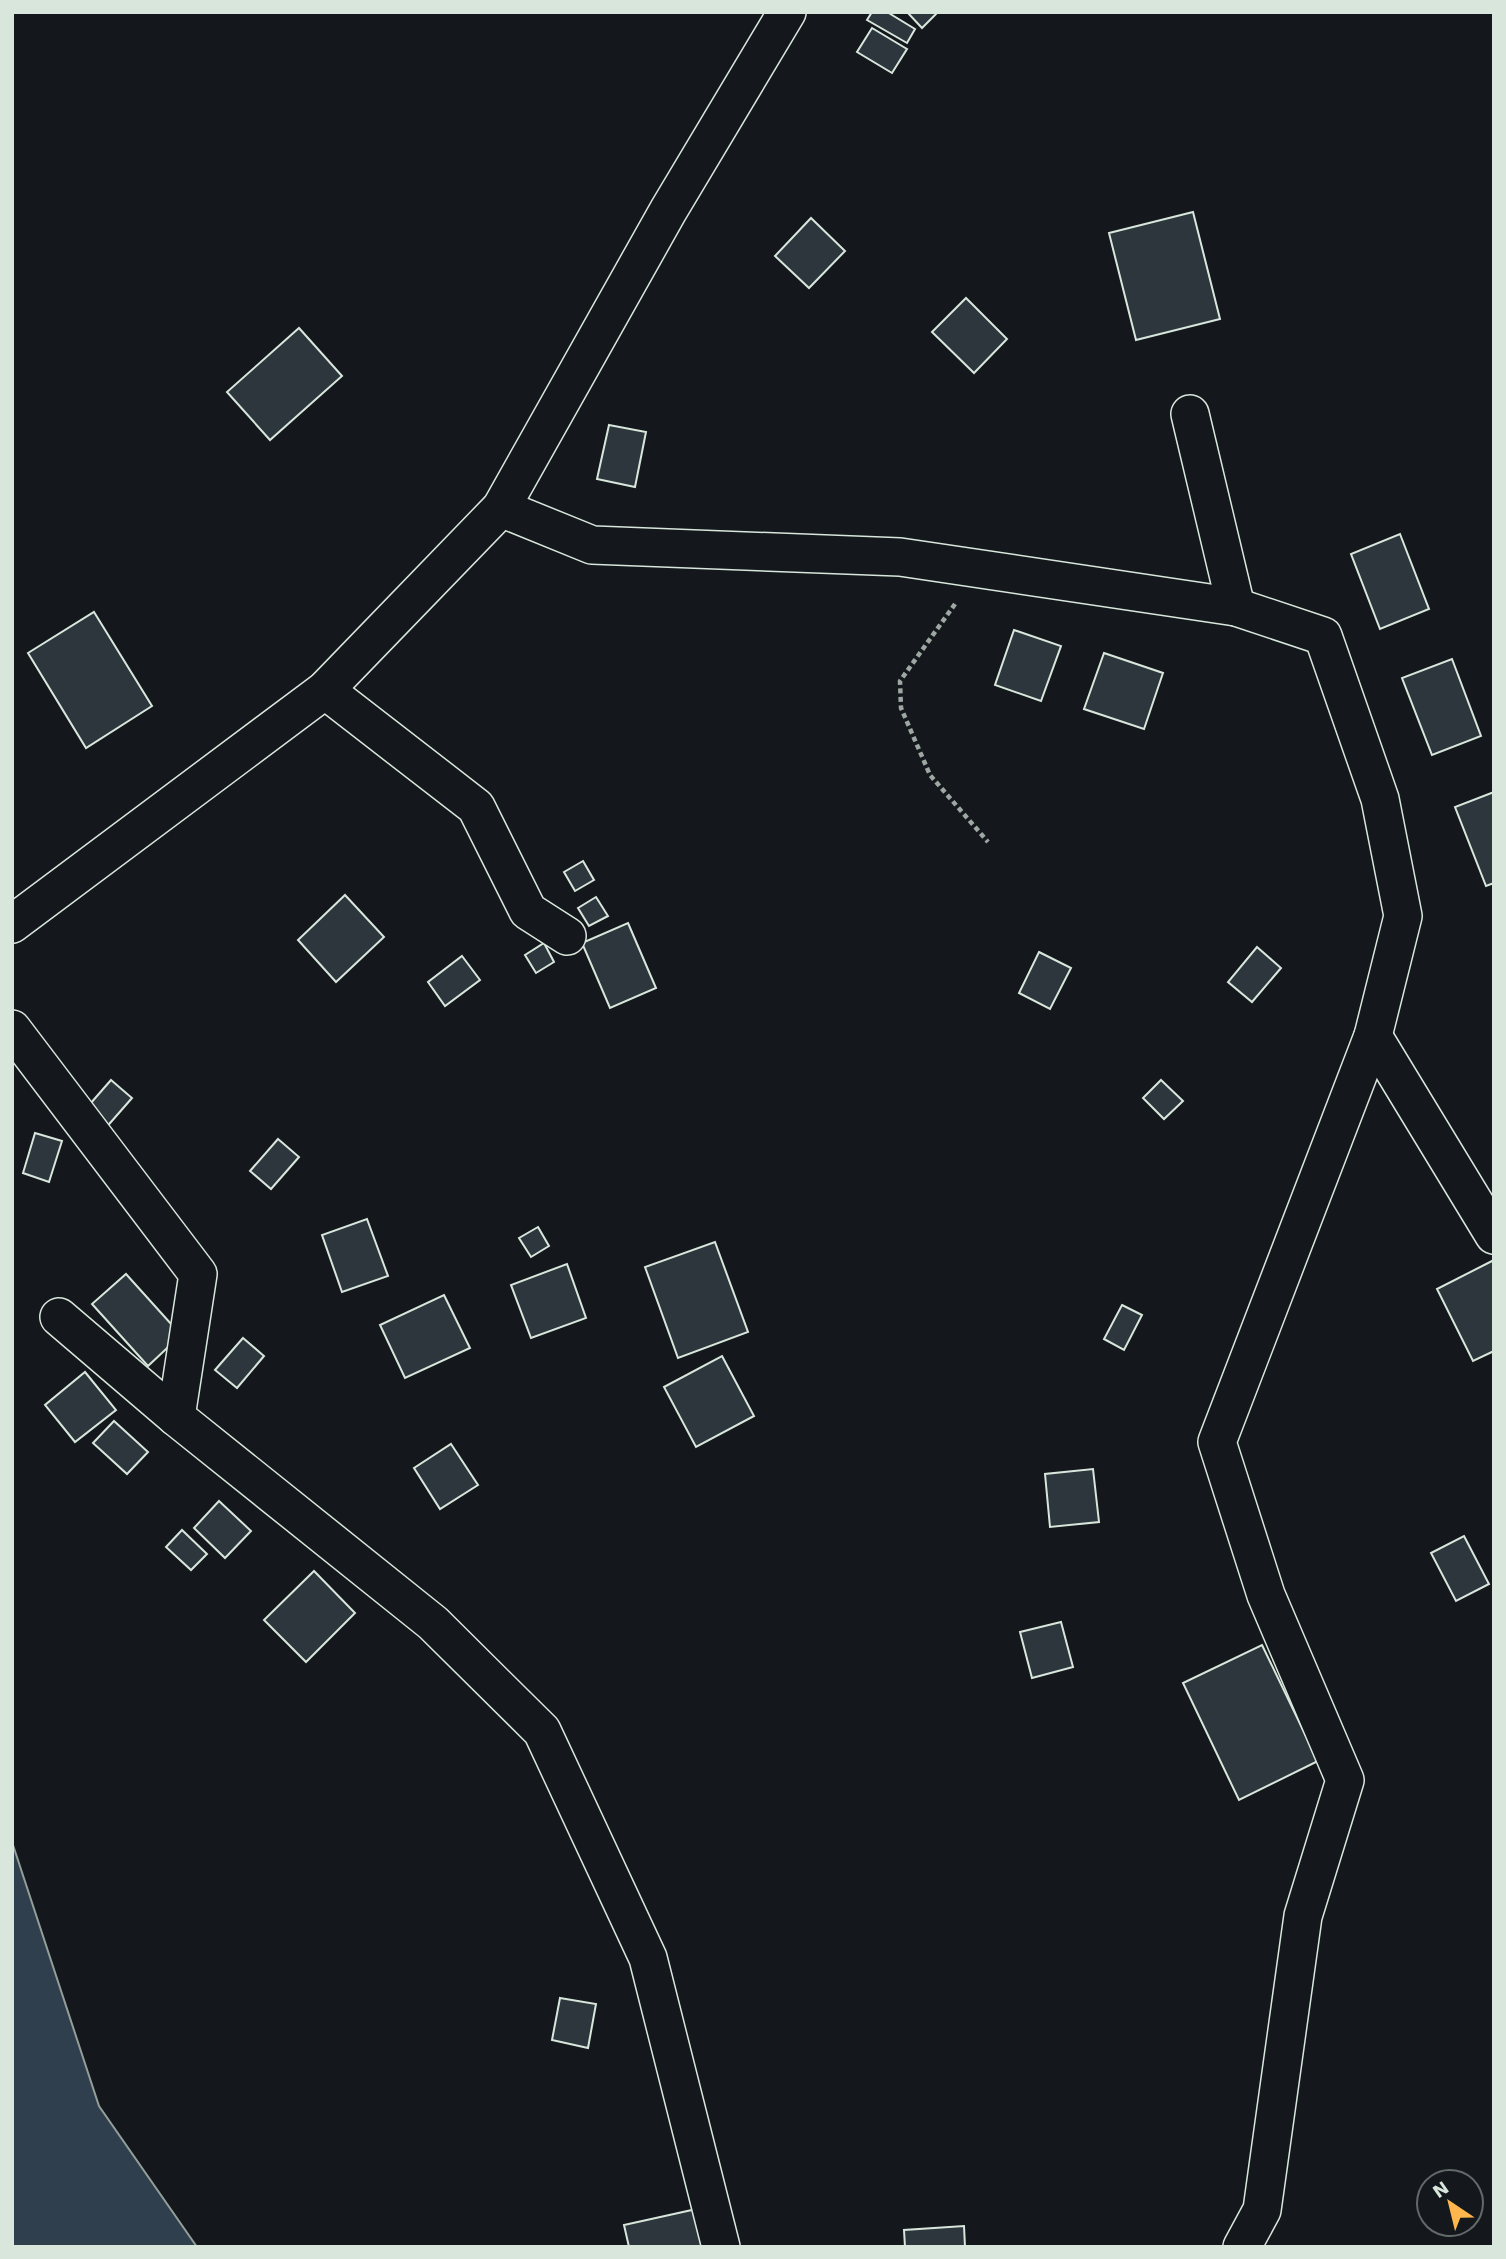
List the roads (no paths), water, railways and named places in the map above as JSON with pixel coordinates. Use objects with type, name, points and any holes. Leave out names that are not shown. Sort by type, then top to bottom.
[{"type":"street","points":[[12,924],[325,690],[501,508],[668,211],[787,12]]},
{"type":"street","points":[[1189,414],[1236,607]]},
{"type":"street","points":[[501,508],[592,545],[900,557],[1236,607],[1323,636],[1380,799],[1403,916],[1373,1036],[1217,1442],[1266,1595],[1345,1780],[1303,1916],[1262,2210],[1242,2247]]},
{"type":"street","points":[[325,690],[476,807],[528,911],[567,936]]},
{"type":"street","points":[[12,1029],[198,1274],[176,1417]]},
{"type":"street","points":[[1373,1036],[1494,1235]]},
{"type":"street","points":[[59,1317],[176,1417],[433,1623],[542,1731],[648,1958],[721,2247]]},
{"type":"water","points":[[12,1842],[99,2106],[197,2247],[12,2247]]}]
